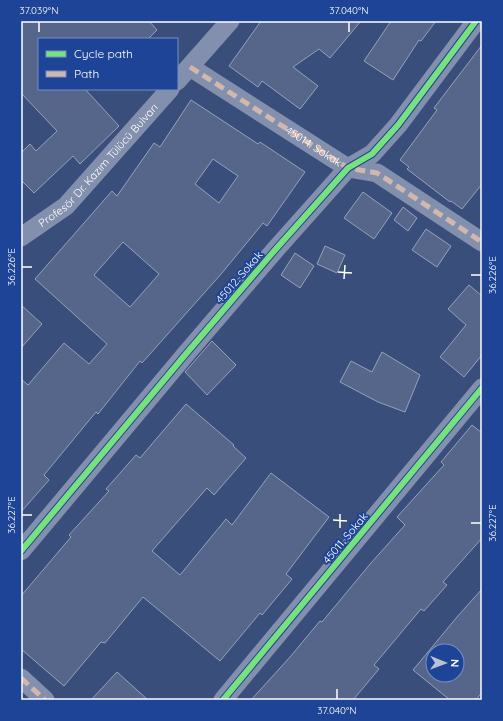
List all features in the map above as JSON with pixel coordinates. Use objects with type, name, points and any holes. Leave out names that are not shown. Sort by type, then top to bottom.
[{"type":"street","points":[[178,80],[230,21]]},
{"type":"street","name":"45012. Sokak","points":[[21,551],[275,250],[348,168],[372,154],[398,125],[476,21]]},
{"type":"street","name":"45014. Sokak","points":[[190,67],[348,168],[377,173],[482,242]]},
{"type":"street","name":"Profesör Dr. Kazım Tülücü Bulvarı","points":[[21,237],[66,206],[169,90]]},
{"type":"street","name":"45011. Sokak","points":[[223,700],[482,388]]},
{"type":"street","points":[[21,678],[46,700]]},
{"type":"building","points":[[21,21],[149,21],[157,30],[149,38],[38,38],[38,90],[86,90],[119,126],[80,164],[73,156],[34,193],[21,180],[21,153],[30,144],[36,151],[57,131],[21,93]]},
{"type":"building","points":[[261,21],[361,21],[330,58],[319,49],[293,67],[318,86],[300,109],[262,81],[258,87],[229,66]]},
{"type":"building","points":[[391,21],[436,21],[421,41],[419,40],[393,80],[364,61]]},
{"type":"building","points":[[482,45],[482,184],[462,209],[451,201],[450,202],[407,169],[409,167],[400,160],[437,110],[434,108]]},
{"type":"building","points":[[191,100],[258,144],[260,142],[305,172],[267,226],[263,223],[222,273],[142,363],[140,361],[98,414],[96,412],[44,475],[49,480],[21,512],[21,379],[28,385],[64,343],[89,364],[107,344],[35,279],[112,191],[117,196],[154,143],[160,147]],"holes":[[[213,159],[238,176],[219,203],[195,184]],[[123,242],[159,274],[130,307],[94,275]]]},
{"type":"building","points":[[363,192],[392,213],[374,239],[344,218]]},
{"type":"building","points":[[403,207],[417,218],[408,231],[394,220]]},
{"type":"building","points":[[426,229],[451,246],[437,267],[412,250]]},
{"type":"building","points":[[325,246],[345,255],[337,273],[317,264]]},
{"type":"building","points":[[295,253],[314,266],[300,288],[281,275]]},
{"type":"building","points":[[469,285],[482,296],[482,355],[464,377],[440,357],[466,325],[448,309]]},
{"type":"building","points":[[21,305],[42,324],[21,348]]},
{"type":"building","points":[[212,341],[236,365],[207,395],[185,372]]},
{"type":"building","points":[[382,352],[420,375],[405,412],[378,402],[340,382],[351,361],[372,372]]},
{"type":"building","points":[[186,404],[234,445],[233,446],[246,458],[214,495],[207,488],[152,551],[180,575],[226,519],[232,525],[271,473],[329,517],[286,574],[292,579],[262,615],[260,613],[220,661],[143,597],[105,643],[101,642],[64,686],[21,649],[21,596],[71,537],[69,535],[109,491],[106,489],[136,455],[140,458]]},
{"type":"building","points":[[472,425],[482,433],[482,538],[443,582],[447,585],[424,611],[421,609],[374,665],[379,669],[353,700],[251,700],[320,621],[322,622],[405,525],[397,517],[444,465],[441,462]]},
{"type":"building","points":[[482,589],[482,692],[476,700],[450,700],[429,683],[465,683],[465,643],[435,643]]},
{"type":"building","points":[[425,656],[425,680],[413,670]]},
{"type":"building","points":[[117,672],[148,700],[91,700]]},
{"type":"marked path","points":[[190,67],[348,168],[377,173],[482,242]]},
{"type":"marked path","points":[[21,678],[45,700]]},
{"type":"cycle path","points":[[21,551],[275,250],[348,168],[372,154],[398,125],[476,21]]},
{"type":"cycle path","points":[[223,700],[482,388]]}]
